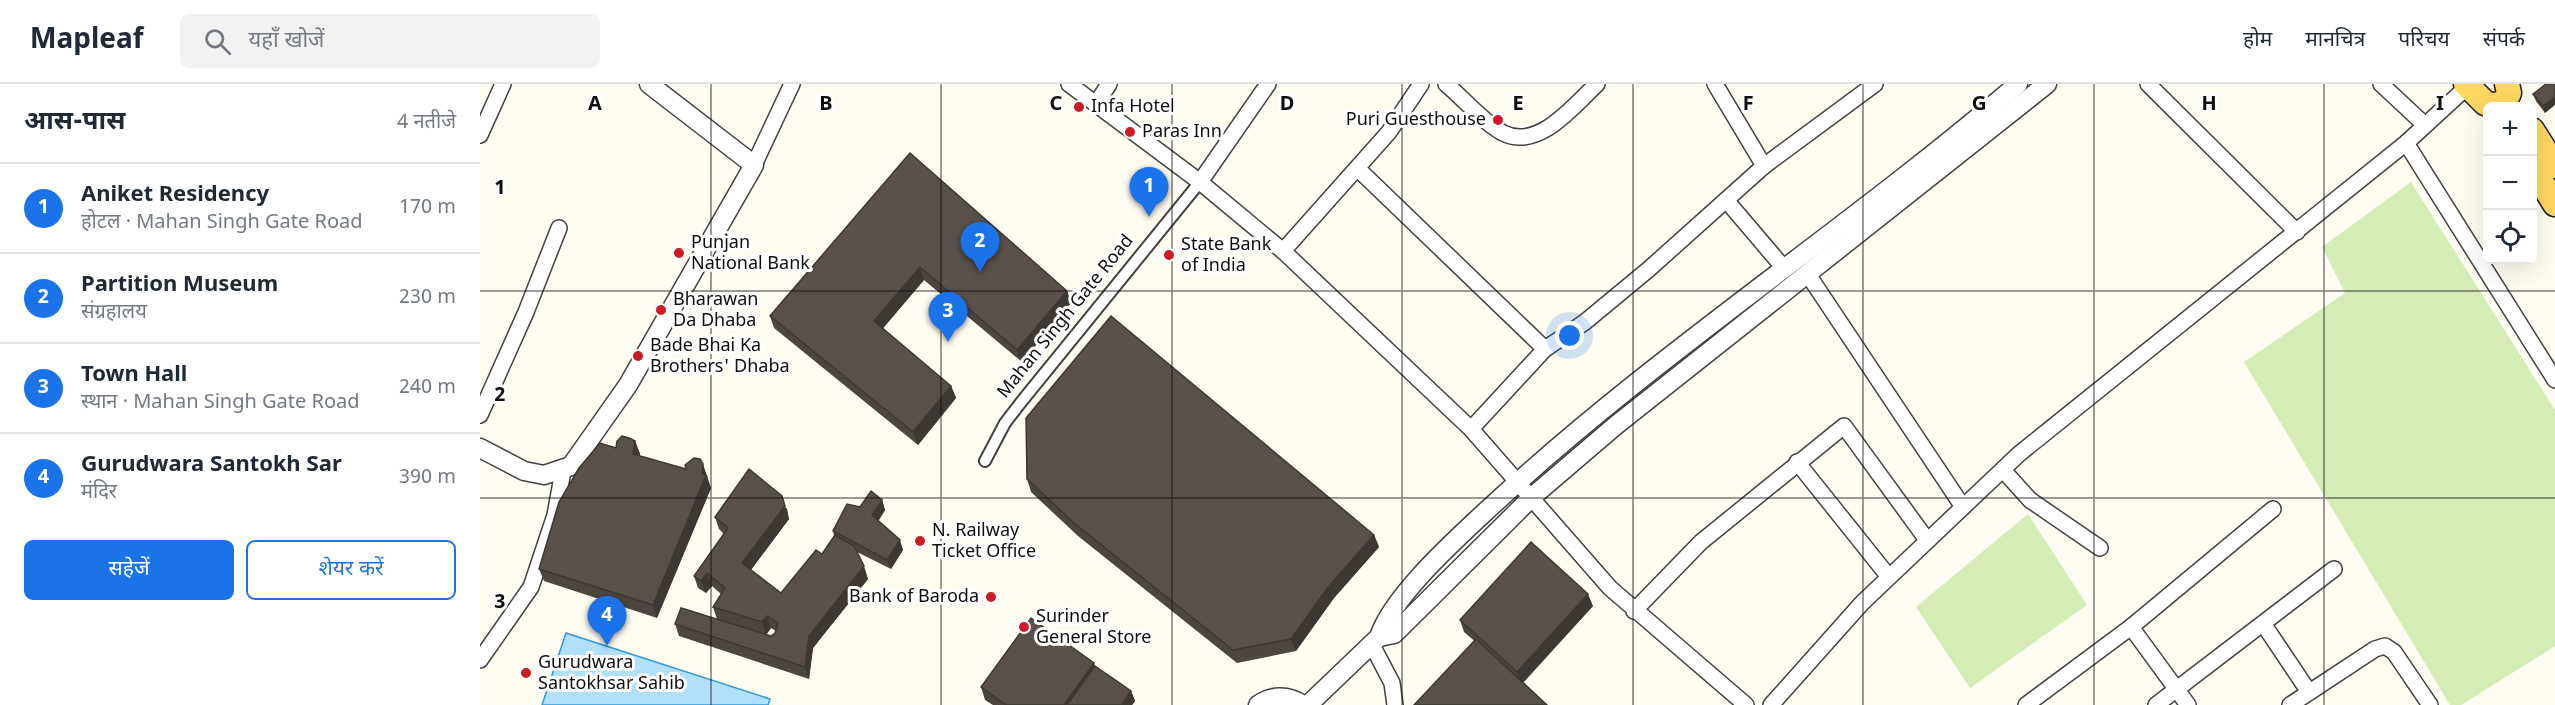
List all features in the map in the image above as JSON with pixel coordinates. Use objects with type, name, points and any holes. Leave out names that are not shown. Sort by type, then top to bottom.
[{"type":"main road","points":[[2467,85],[2485,103],[2505,99]]},
{"type":"main road","points":[[2537,138],[2555,166]]},
{"type":"main road","points":[[2537,175],[2555,204]]},
{"type":"street","points":[[480,134],[503,84]]},
{"type":"street","points":[[649,84],[754,165]]},
{"type":"street","points":[[480,448],[524,471],[544,475],[563,471],[572,466],[628,385],[754,165],[792,84]]},
{"type":"street","points":[[1069,84],[1200,182],[1283,251],[1471,429],[1579,554],[1634,611],[1746,705]]},
{"type":"street","points":[[1096,104],[1109,84]]},
{"type":"street","name":"Mahan Singh Gate Road","points":[[985,461],[1005,423],[1200,182],[1268,84]]},
{"type":"street","points":[[1283,251],[1389,132],[1421,84]]},
{"type":"street","points":[[1446,84],[1501,132],[1513,137],[1531,136],[1550,126],[1597,84]]},
{"type":"street","points":[[1715,84],[1764,166]]},
{"type":"street","points":[[1471,429],[1545,349],[1603,307],[1764,166],[1875,84]]},
{"type":"street","points":[[1395,705],[1392,683],[1376,641],[1384,622],[1438,556],[1518,481],[1591,419],[1783,267],[1982,115],[2018,84]]},
{"type":"street","points":[[1308,705],[1376,641],[1394,633],[1532,497],[1615,426],[2047,84]]},
{"type":"street","points":[[2148,84],[2297,232]]},
{"type":"street","points":[[2381,84],[2426,125]]},
{"type":"street","points":[[1771,705],[1862,603],[2003,470],[2406,143],[2467,85]]},
{"type":"street","points":[[2406,143],[2555,380]]},
{"type":"street","points":[[1358,169],[1545,349]]},
{"type":"street","points":[[1726,200],[1783,267]]},
{"type":"street","points":[[480,415],[526,312],[559,228]]},
{"type":"street","points":[[1807,273],[1963,507]]},
{"type":"street","points":[[1634,611],[1701,542],[1844,426],[1927,540]]},
{"type":"street","points":[[1797,462],[1889,577]]},
{"type":"street","points":[[2003,470],[2043,511],[2100,548]]},
{"type":"street","points":[[480,660],[531,587],[555,515],[563,471]]},
{"type":"street","points":[[2026,705],[2131,627],[2273,509]]},
{"type":"street","points":[[2156,705],[2264,625],[2334,569]]},
{"type":"street","points":[[2264,625],[2309,692]]},
{"type":"street","points":[[2131,627],[2188,705]]},
{"type":"street","points":[[2290,705],[2375,649],[2385,646],[2394,652],[2430,705]]},
{"type":"street","points":[[1258,705],[1273,698],[1285,697],[1303,705]]},
{"type":"green space","points":[[2411,182],[2555,410],[2555,646],[2461,705],[2450,705],[2244,362],[2345,293],[2322,247]]},
{"type":"green space","points":[[2028,514],[2087,605],[1970,688],[1916,607]]},
{"type":"water","points":[[566,633],[770,699],[768,705],[542,705]]},
{"type":"building","points":[[2546,84],[2555,85],[2555,97],[2543,106],[2533,94]]},
{"type":"building","points":[[910,153],[1067,291],[1017,350],[920,267],[874,321],[951,386],[913,432],[770,316]]},
{"type":"building","points":[[1111,316],[1374,535],[1329,586],[1291,639],[1233,650],[1074,523],[1027,479],[1026,418]]},
{"type":"building","points":[[622,436],[635,441],[633,454],[686,469],[685,465],[694,458],[700,459],[703,464],[702,474],[706,475],[653,605],[539,569],[559,502],[579,468],[600,443],[616,448],[617,441]]},
{"type":"building","points":[[749,469],[782,496],[785,506],[742,563],[781,593],[816,550],[822,554],[835,535],[854,546],[864,566],[809,636],[805,667],[675,624],[681,608],[771,636],[775,633],[778,623],[767,616],[762,622],[713,607],[725,588],[707,573],[701,581],[694,576],[728,528],[715,517]]},
{"type":"building","points":[[871,491],[882,500],[872,515],[900,540],[887,560],[833,531],[847,504],[860,507]]},
{"type":"building","points":[[1531,542],[1588,594],[1517,672],[1460,620]]},
{"type":"building","points":[[1031,618],[1094,663],[1064,705],[1006,705],[981,687]]},
{"type":"building","points":[[1476,639],[1547,705],[1414,705]]},
{"type":"building","points":[[1095,666],[1131,691],[1122,705],[1067,705]]},
{"type":"place","name":"Infa Hotel","points":[[1079,107]]},
{"type":"place","name":"Puri Guesthouse","points":[[1498,120]]},
{"type":"place","name":"Paras Inn","points":[[1130,132]]},
{"type":"place","name":"Aniket Residency","points":[[1149,217]]},
{"type":"place","name":"Punjan National Bank","points":[[679,253]]},
{"type":"place","name":"State Bank of India","points":[[1169,255]]},
{"type":"place","name":"Partition Museum","points":[[980,272]]},
{"type":"place","name":"Bharawan Da Dhaba","points":[[661,310]]},
{"type":"place","name":"Town Hall","points":[[948,342]]},
{"type":"place","name":"Bade Bhai Ka Brothers' Dhaba","points":[[638,356]]},
{"type":"place","name":"N. Railway Ticket Office","points":[[920,541]]},
{"type":"place","name":"Bank of Baroda","points":[[991,597]]},
{"type":"place","name":"Surinder General Store","points":[[1024,627]]},
{"type":"place","name":"Gurudwara Santokh Sar","points":[[607,646]]},
{"type":"place","name":"Gurudwara Santokhsar Sahib","points":[[526,673]]}]
